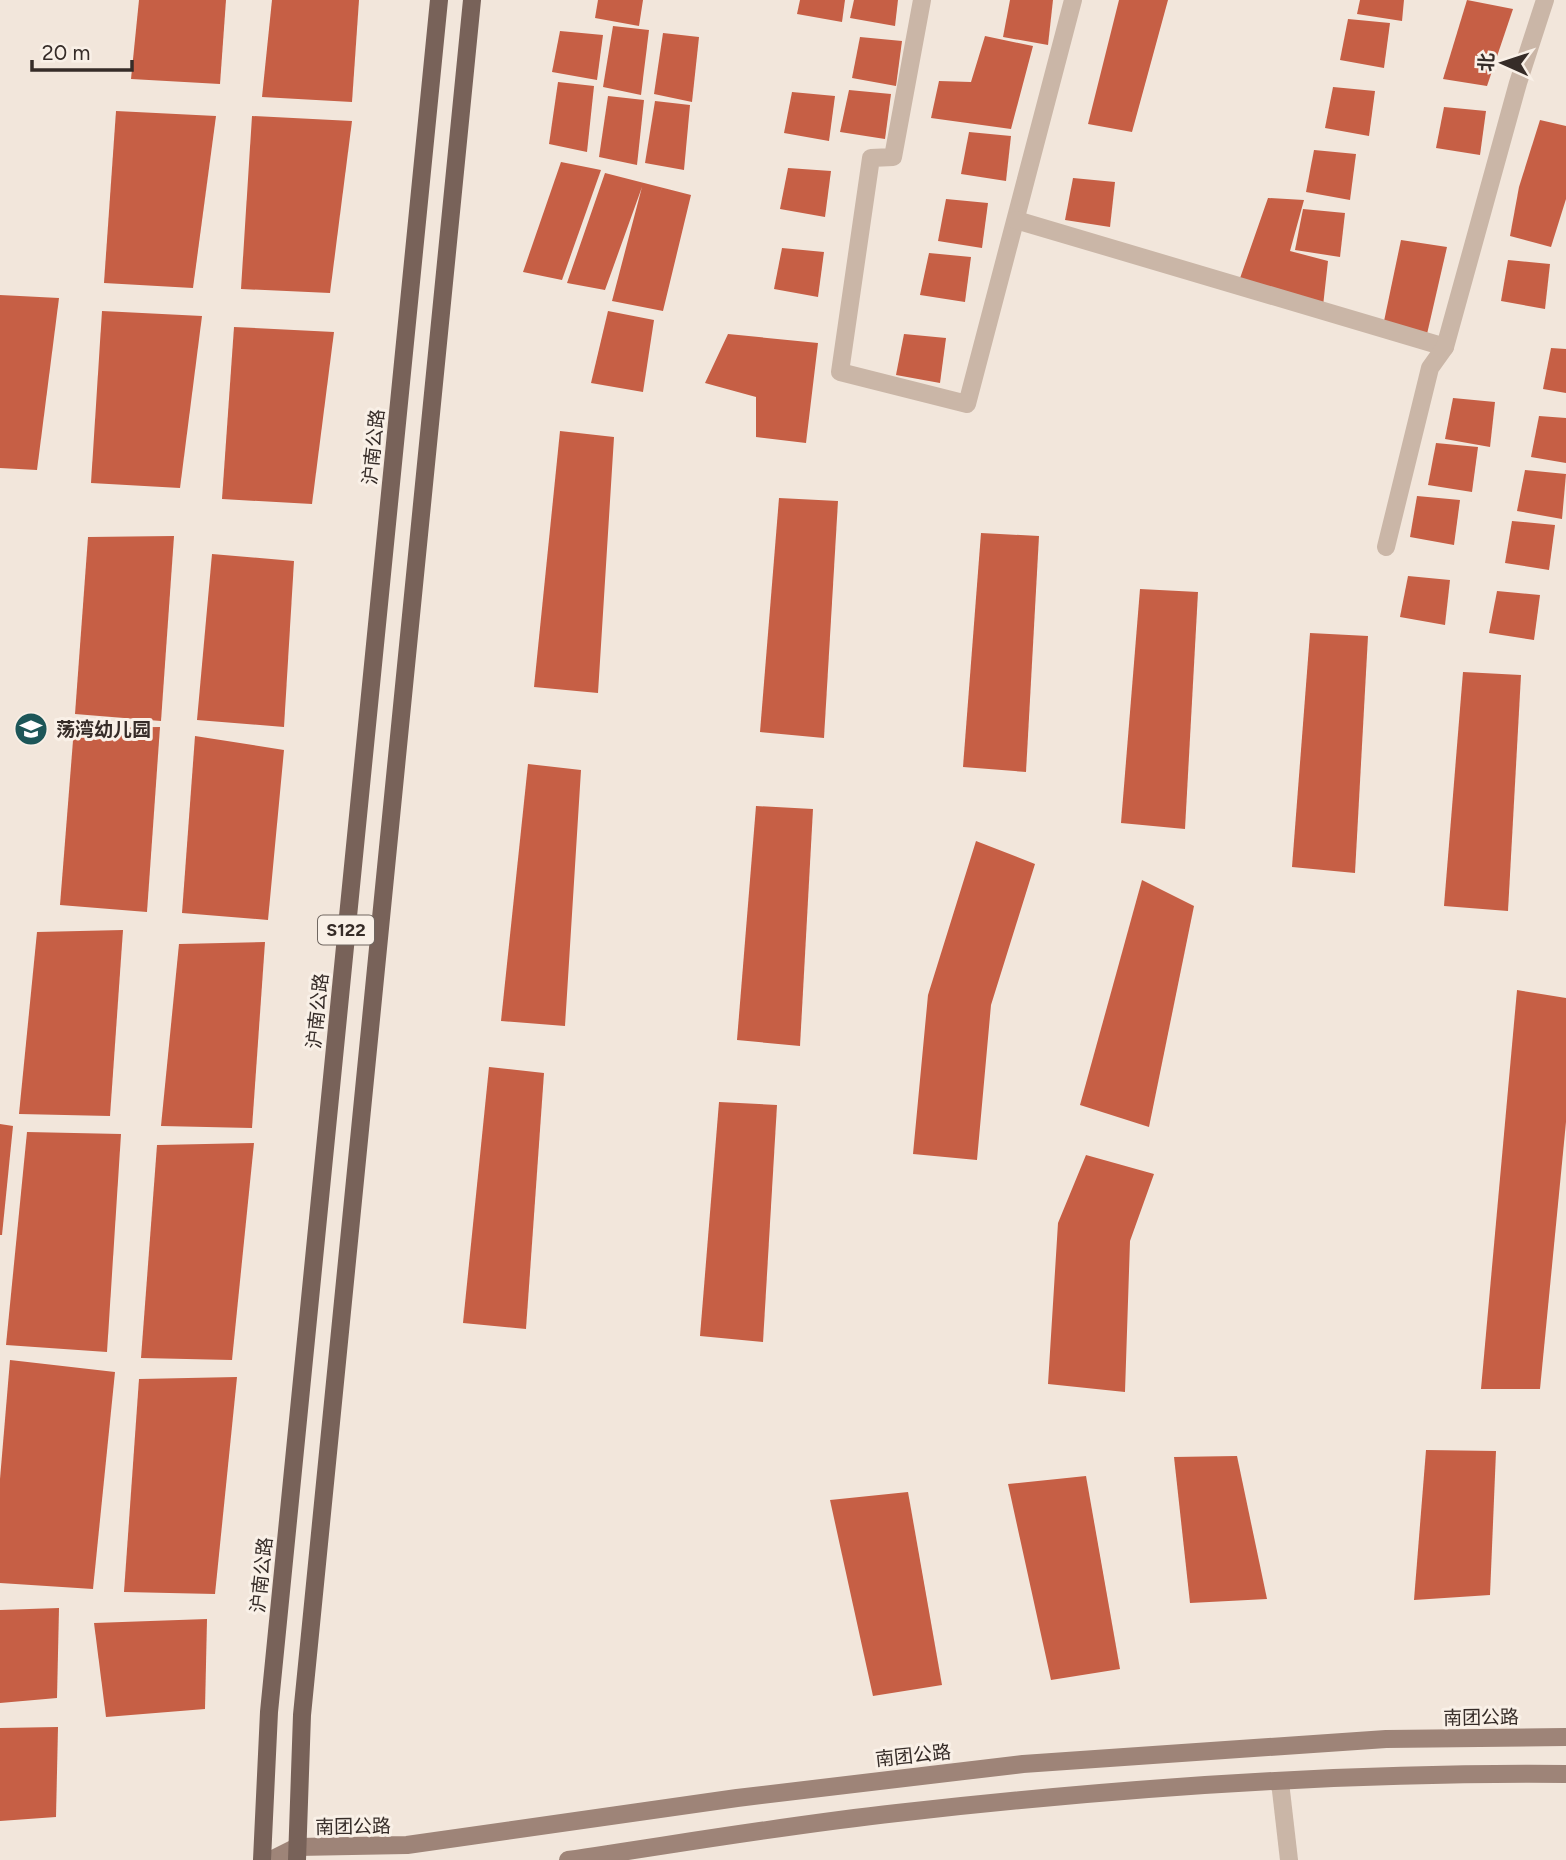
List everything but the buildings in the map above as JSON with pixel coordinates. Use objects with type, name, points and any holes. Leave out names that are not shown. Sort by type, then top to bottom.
[{"type":"main road","name":"沪南公路","points":[[262,1860],[268,1712],[439,0]]},
{"type":"main road","name":"S122","points":[[297,1854],[302,1715],[472,0]]},
{"type":"main road","name":"南团公路","points":[[271,1860],[297,1854],[407,1845],[737,1798],[1023,1764],[1386,1739],[1566,1737]]},
{"type":"main road","points":[[568,1860],[896,1813],[1388,1776],[1566,1774]]},
{"type":"street","points":[[922,0],[893,157],[871,158],[839,372],[967,404],[1073,0]]},
{"type":"street","points":[[1386,547],[1430,368],[1445,347],[1518,83],[1545,0]]},
{"type":"street","points":[[1016,220],[1445,347]]},
{"type":"street","points":[[1280,1783],[1289,1860]]},
{"type":"place","name":"荡湾幼儿园","points":[[31,729]]}]
